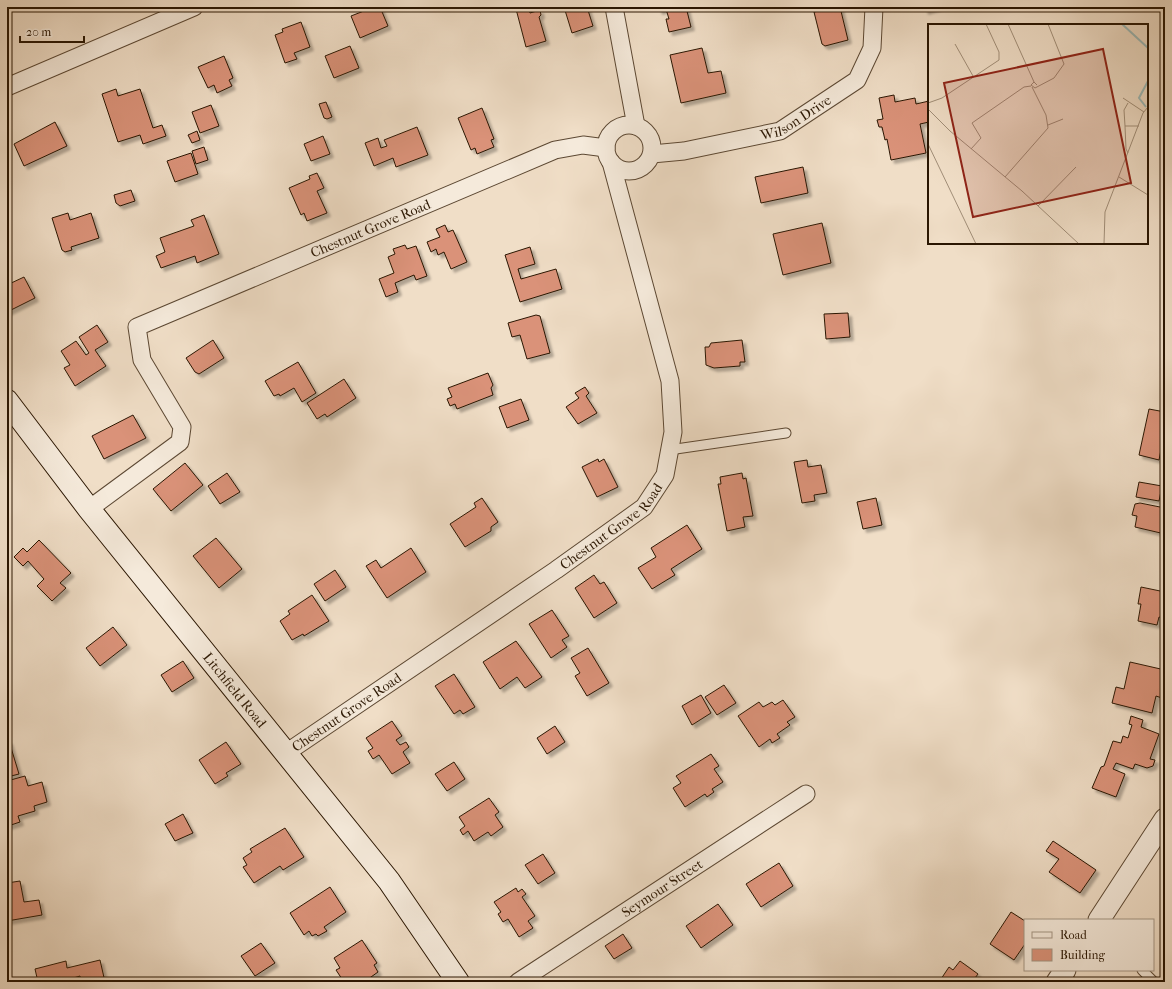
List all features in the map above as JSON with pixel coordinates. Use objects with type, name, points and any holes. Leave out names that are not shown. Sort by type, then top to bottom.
[{"type":"main road","name":"Litchfield Road","points":[[7,401],[89,509],[389,881],[458,982]]},
{"type":"street","points":[[7,87],[194,7]]},
{"type":"street","points":[[614,7],[636,126]]},
{"type":"street","name":"Wilson Drive","points":[[652,154],[684,151],[780,131],[857,80],[872,48],[874,7]]},
{"type":"street","points":[[608,155],[607,141],[615,130],[622,126],[636,126],[644,130],[650,136],[653,145],[652,154]]},
{"type":"street","name":"Chestnut Grove Road","points":[[89,509],[180,442],[182,427],[142,360],[137,327],[555,150],[583,145],[608,155],[617,168],[626,171],[634,171],[642,167],[649,162],[652,154]]},
{"type":"street","name":"Chestnut Grove Road","points":[[286,753],[556,570],[644,507],[665,475],[673,432],[670,381],[608,155]]},
{"type":"street","name":"Seymour Street","points":[[518,982],[806,794]]},
{"type":"street","points":[[1100,919],[1165,819]]},
{"type":"street","points":[[1057,982],[1064,971]]},
{"type":"lane","points":[[669,450],[786,433]]},
{"type":"lane","points":[[1143,971],[1154,982]]},
{"type":"building","points":[[380,7],[388,26],[360,38],[351,16],[369,9],[374,10]]},
{"type":"building","points":[[528,7],[530,13],[540,10],[541,15],[539,17],[546,41],[526,47],[516,9]]},
{"type":"building","points":[[564,7],[587,7],[593,26],[572,33]]},
{"type":"building","points":[[658,7],[686,7],[691,27],[669,32],[666,19],[669,19],[666,9],[659,11]]},
{"type":"building","points":[[840,7],[848,40],[825,46],[822,44],[814,12]]},
{"type":"building","points":[[924,7],[938,7],[925,11]]},
{"type":"building","points":[[301,22],[310,47],[294,53],[297,59],[285,63],[275,35],[283,32],[282,29]]},
{"type":"building","points":[[350,46],[359,68],[334,78],[325,56]]},
{"type":"building","points":[[702,48],[708,73],[721,71],[726,93],[681,103],[670,55]]},
{"type":"building","points":[[224,56],[233,78],[229,80],[232,86],[217,93],[214,85],[208,88],[198,67]]},
{"type":"building","points":[[116,89],[118,96],[140,89],[153,128],[162,125],[166,136],[143,144],[140,135],[118,142],[102,94]]},
{"type":"building","points":[[894,95],[895,102],[915,98],[916,104],[928,101],[928,122],[920,124],[926,153],[891,160],[887,139],[885,140],[882,127],[879,127],[877,120],[883,119],[879,98]]},
{"type":"building","points":[[326,102],[332,117],[327,119],[324,118],[319,104]]},
{"type":"building","points":[[211,105],[219,126],[200,133],[192,112]]},
{"type":"building","points":[[482,108],[494,139],[491,140],[494,147],[477,154],[475,148],[471,150],[458,118]]},
{"type":"building","points":[[55,122],[67,146],[24,166],[14,144]]},
{"type":"building","points":[[417,127],[428,155],[396,167],[393,158],[374,166],[365,143],[378,138],[381,148],[387,146],[384,140]]},
{"type":"building","points":[[197,131],[200,140],[192,143],[188,135]]},
{"type":"building","points":[[323,136],[330,154],[311,161],[304,144]]},
{"type":"building","points":[[204,147],[208,160],[196,164],[192,151]]},
{"type":"building","points":[[191,153],[198,174],[175,182],[167,161]]},
{"type":"building","points":[[803,167],[808,193],[761,203],[755,177]]},
{"type":"building","points":[[317,173],[324,188],[317,191],[327,213],[307,221],[304,213],[301,215],[289,188],[310,179],[309,176]]},
{"type":"building","points":[[131,190],[135,201],[120,206],[116,203],[114,195]]},
{"type":"building","points":[[68,213],[70,220],[91,213],[99,238],[71,247],[72,250],[65,252],[62,250],[52,218]]},
{"type":"building","points":[[204,215],[219,254],[197,263],[195,256],[161,268],[156,256],[165,252],[160,238],[194,226],[191,220]]},
{"type":"building","points":[[822,223],[831,263],[783,275],[773,234]]},
{"type":"building","points":[[445,225],[448,232],[453,230],[467,262],[451,269],[444,252],[438,255],[436,249],[431,252],[427,242],[440,237],[436,229]]},
{"type":"building","points":[[405,245],[407,249],[416,246],[427,276],[416,280],[414,275],[395,283],[398,292],[386,297],[379,279],[394,273],[388,257],[395,254],[393,249]]},
{"type":"building","points":[[530,247],[535,264],[518,269],[521,279],[556,269],[562,289],[520,302],[505,255]]},
{"type":"building","points":[[24,277],[35,298],[7,312],[7,285]]},
{"type":"building","points":[[848,313],[850,337],[826,339],[824,314]]},
{"type":"building","points":[[536,315],[540,316],[550,353],[527,359],[520,335],[512,337],[508,323]]},
{"type":"building","points":[[97,325],[108,342],[95,350],[106,366],[75,386],[64,368],[70,365],[61,351],[76,341],[86,355],[89,353],[79,337]]},
{"type":"building","points":[[213,340],[224,358],[199,374],[195,372],[186,358]]},
{"type":"building","points":[[742,340],[745,362],[740,362],[740,366],[714,368],[706,365],[705,347],[709,347],[711,343]]},
{"type":"building","points":[[298,362],[316,393],[302,402],[294,388],[280,396],[279,394],[274,396],[265,381]]},
{"type":"building","points":[[488,373],[493,385],[491,388],[493,395],[457,409],[455,404],[450,406],[447,399],[452,397],[448,388]]},
{"type":"building","points":[[344,379],[356,398],[327,417],[325,414],[317,419],[307,403]]},
{"type":"building","points":[[585,387],[589,393],[586,396],[597,413],[578,424],[566,407],[579,398],[575,393]]},
{"type":"building","points":[[521,399],[529,420],[507,428],[499,407]]},
{"type":"building","points":[[1149,409],[1165,412],[1165,429],[1159,460],[1139,455]]},
{"type":"building","points":[[133,415],[146,438],[104,459],[92,436]]},
{"type":"building","points":[[598,459],[599,462],[604,459],[618,487],[597,497],[582,467]]},
{"type":"building","points":[[807,460],[808,467],[821,465],[827,493],[814,495],[815,501],[802,503],[794,462]]},
{"type":"building","points":[[185,463],[203,485],[171,511],[153,489]]},
{"type":"building","points":[[227,473],[240,492],[220,504],[208,486]]},
{"type":"building","points":[[742,473],[743,479],[746,478],[753,516],[743,517],[745,527],[727,531],[718,484],[721,484],[720,477]]},
{"type":"building","points":[[1139,482],[1162,486],[1159,501],[1136,497]]},
{"type":"building","points":[[482,498],[498,522],[491,527],[491,531],[465,547],[450,524],[476,507],[474,503]]},
{"type":"building","points":[[876,498],[882,525],[863,529],[857,502]]},
{"type":"building","points":[[1140,503],[1165,508],[1165,534],[1135,527],[1137,516],[1132,515],[1135,504]]},
{"type":"building","points":[[687,525],[702,549],[671,569],[675,575],[652,589],[638,568],[656,557],[651,548]]},
{"type":"building","points":[[216,538],[242,569],[219,588],[193,556]]},
{"type":"building","points":[[39,540],[71,573],[60,583],[66,588],[52,601],[37,586],[44,579],[28,561],[23,566],[14,557],[23,548],[27,552]]},
{"type":"building","points":[[411,548],[426,572],[387,598],[366,566],[376,560],[381,568]]},
{"type":"building","points":[[335,570],[346,587],[325,601],[314,584]]},
{"type":"building","points":[[594,575],[600,584],[604,582],[617,603],[594,618],[575,588]]},
{"type":"building","points":[[1141,587],[1165,592],[1165,618],[1159,617],[1157,625],[1138,621],[1141,604],[1138,604]]},
{"type":"building","points":[[312,595],[329,621],[304,636],[303,634],[292,640],[280,621],[290,614],[288,611]]},
{"type":"building","points":[[552,610],[569,636],[562,640],[567,647],[551,658],[529,624]]},
{"type":"building","points":[[113,627],[127,645],[100,666],[86,648]]},
{"type":"building","points":[[516,641],[542,677],[525,688],[517,677],[500,689],[483,662]]},
{"type":"building","points":[[588,648],[609,683],[587,696],[575,676],[580,673],[571,658]]},
{"type":"building","points":[[183,661],[194,678],[172,692],[161,675]]},
{"type":"building","points":[[1130,662],[1165,670],[1165,686],[1162,698],[1156,696],[1152,713],[1112,703],[1116,687],[1124,689]]},
{"type":"building","points":[[454,674],[475,707],[463,714],[460,710],[454,714],[435,686]]},
{"type":"building","points":[[724,685],[736,703],[717,715],[705,697]]},
{"type":"building","points":[[701,695],[711,713],[692,725],[682,706]]},
{"type":"building","points":[[783,700],[795,717],[787,722],[790,725],[777,734],[780,738],[772,743],[770,739],[759,747],[738,716],[759,702],[763,707],[772,702],[775,705]]},
{"type":"building","points":[[1131,716],[1143,720],[1141,727],[1159,734],[1150,759],[1155,760],[1153,766],[1147,768],[1135,764],[1133,769],[1116,763],[1113,769],[1125,774],[1116,797],[1092,788],[1101,767],[1104,766],[1113,741],[1121,743],[1123,736],[1128,738],[1132,725],[1129,724]]},
{"type":"building","points":[[392,721],[402,736],[396,740],[400,745],[406,742],[409,747],[403,752],[410,763],[392,774],[379,755],[373,759],[368,751],[373,748],[366,738]]},
{"type":"building","points":[[555,726],[565,742],[547,754],[537,738]]},
{"type":"building","points":[[7,741],[9,741],[19,774],[7,777]]},
{"type":"building","points":[[226,742],[241,764],[226,773],[228,776],[215,784],[199,760]]},
{"type":"building","points":[[711,754],[719,766],[714,769],[723,782],[712,789],[714,792],[707,797],[705,794],[685,807],[673,788],[681,783],[676,776]]},
{"type":"building","points":[[454,762],[465,779],[447,791],[435,774]]},
{"type":"building","points":[[25,776],[28,786],[42,782],[47,802],[34,806],[35,811],[18,816],[20,822],[8,826],[7,781]]},
{"type":"building","points":[[489,798],[499,812],[495,815],[503,827],[491,836],[488,832],[474,841],[468,831],[463,835],[460,830],[465,826],[459,817]]},
{"type":"building","points":[[183,814],[193,833],[175,841],[165,824]]},
{"type":"building","points":[[285,828],[304,857],[283,870],[280,866],[254,883],[243,867],[247,865],[243,858],[252,852],[250,849]]},
{"type":"building","points":[[1053,841],[1096,870],[1080,893],[1049,872],[1059,859],[1046,851]]},
{"type":"building","points":[[543,854],[555,873],[538,884],[525,865]]},
{"type":"building","points":[[779,863],[793,886],[761,907],[746,884]]},
{"type":"building","points":[[20,881],[24,902],[39,900],[42,915],[7,921],[7,883]]},
{"type":"building","points":[[330,887],[346,912],[324,927],[327,931],[318,936],[316,934],[312,936],[309,931],[304,935],[290,913]]},
{"type":"building","points":[[516,888],[518,892],[522,889],[526,894],[522,897],[535,916],[528,921],[533,928],[519,937],[508,919],[503,922],[498,914],[501,912],[494,902]]},
{"type":"building","points":[[718,904],[733,925],[701,948],[686,926]]},
{"type":"building","points":[[1011,912],[1024,920],[1024,945],[1014,960],[990,944]]},
{"type":"building","points":[[623,934],[632,948],[614,959],[605,946]]},
{"type":"building","points":[[362,940],[377,963],[374,965],[378,972],[364,982],[360,980],[344,982],[336,970],[340,968],[334,958]]},
{"type":"building","points":[[261,943],[275,963],[255,976],[241,956]]},
{"type":"building","points":[[100,960],[105,982],[81,982],[80,976],[70,979],[71,982],[38,982],[35,969],[66,961],[67,968]]},
{"type":"building","points":[[960,961],[978,974],[972,982],[939,982],[949,967],[953,970]]}]
